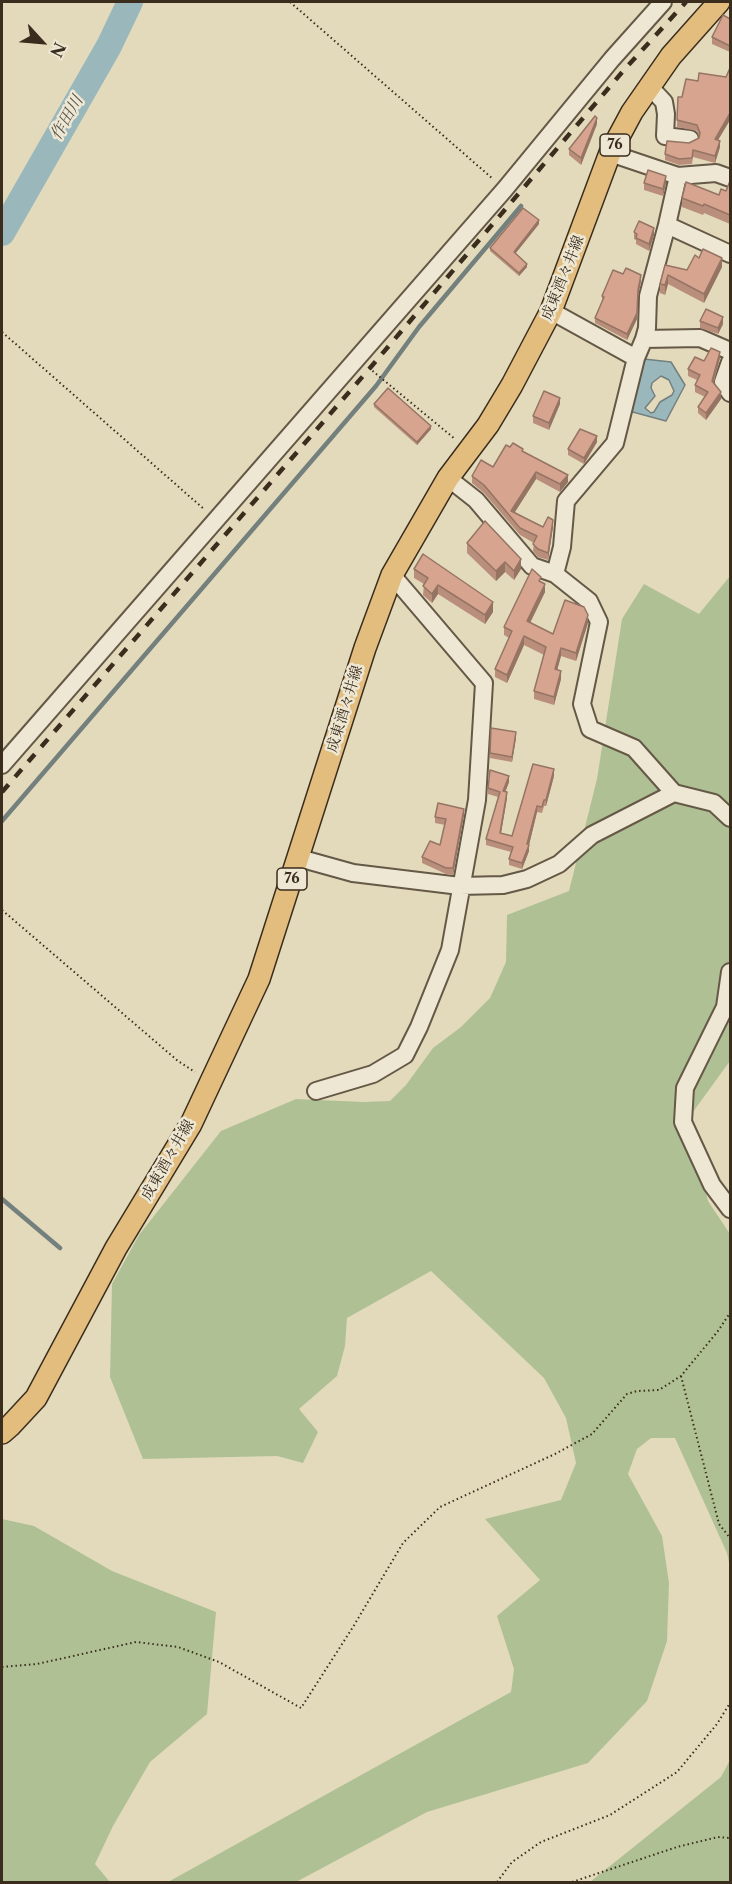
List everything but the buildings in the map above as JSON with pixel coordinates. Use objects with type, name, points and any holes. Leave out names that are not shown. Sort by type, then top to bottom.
[{"type":"main road","name":"成東酒々井線","points":[[2,1433],[36,1398],[116,1248],[191,1124],[259,979],[364,648],[392,574],[448,478],[488,425],[551,311],[610,153],[632,112],[694,28],[719,2]]},
{"type":"street","points":[[2,765],[505,189],[612,59],[663,2]]},
{"type":"street","points":[[649,86],[664,102],[665,136],[690,139]]},
{"type":"street","points":[[610,153],[678,176],[716,173],[730,178]]},
{"type":"street","points":[[555,574],[562,547],[566,501],[615,443],[636,358],[647,328],[648,296],[678,176]]},
{"type":"street","points":[[667,225],[730,254]]},
{"type":"street","points":[[551,311],[636,358]]},
{"type":"street","points":[[644,339],[700,338],[730,351]]},
{"type":"street","points":[[730,362],[723,382],[730,393]]},
{"type":"street","points":[[448,478],[476,500],[532,566],[555,574],[589,601],[599,622],[582,704],[590,729],[634,748],[674,794],[714,803],[730,818]]},
{"type":"street","points":[[316,1090],[373,1074],[405,1054],[419,1027],[450,950],[477,800],[483,683],[392,574]]},
{"type":"street","points":[[299,858],[353,873],[460,886],[503,885],[527,879],[559,864],[592,835],[674,794]]},
{"type":"street","points":[[730,972],[725,1007],[686,1088],[683,1122],[712,1185],[730,1209]]},
{"type":"path","points":[[290,2],[505,189]]},
{"type":"path","points":[[2,332],[216,519]]},
{"type":"path","points":[[357,358],[468,451]]},
{"type":"path","points":[[2,910],[178,1061],[210,1082]]},
{"type":"path","points":[[2,1667],[37,1664],[136,1642],[178,1647],[219,1662],[301,1708],[353,1627],[402,1543],[440,1508],[592,1434],[627,1394],[659,1390],[681,1376],[730,1313]]},
{"type":"path","points":[[681,1376],[719,1524],[730,1538]]},
{"type":"path","points":[[497,1882],[512,1862],[542,1842],[610,1815],[677,1772],[717,1724],[730,1703]]},
{"type":"path","points":[[572,1882],[677,1847],[718,1837],[730,1838]]},
{"type":"green space","points":[[730,576],[730,1061],[690,1116],[708,1201],[730,1234],[730,1567],[727,1553],[675,1438],[651,1438],[637,1449],[628,1474],[662,1536],[669,1583],[667,1641],[647,1701],[588,1763],[427,1812],[296,1882],[168,1882],[511,1692],[514,1669],[497,1616],[540,1580],[485,1519],[561,1500],[576,1463],[566,1418],[544,1378],[431,1271],[347,1318],[345,1346],[337,1376],[299,1409],[318,1432],[303,1463],[277,1456],[143,1459],[110,1377],[112,1284],[139,1235],[221,1131],[296,1099],[390,1101],[406,1085],[433,1048],[461,1027],[490,998],[506,962],[507,915],[569,891],[597,779],[622,619],[644,584],[699,614]]},
{"type":"green space","points":[[2,1519],[34,1526],[112,1571],[216,1612],[207,1714],[150,1762],[113,1826],[95,1864],[110,1882],[2,1882]]},
{"type":"green space","points":[[730,1760],[730,1882],[590,1882],[721,1777]]},
{"type":"water","points":[[644,359],[671,362],[685,385],[666,421],[629,411]],"holes":[[[661,376],[669,380],[674,391],[672,395],[660,402],[651,413],[645,408],[655,396],[651,388],[652,383]]]},
{"type":"waterway","name":"作田川","points":[[2,233],[109,46],[130,2]]},
{"type":"waterway","points":[[2,821],[376,386],[419,327],[521,206]]},
{"type":"waterway","points":[[2,1199],[60,1248]]},
{"type":"railway","points":[[2,792],[370,368],[624,70],[686,2]]}]
